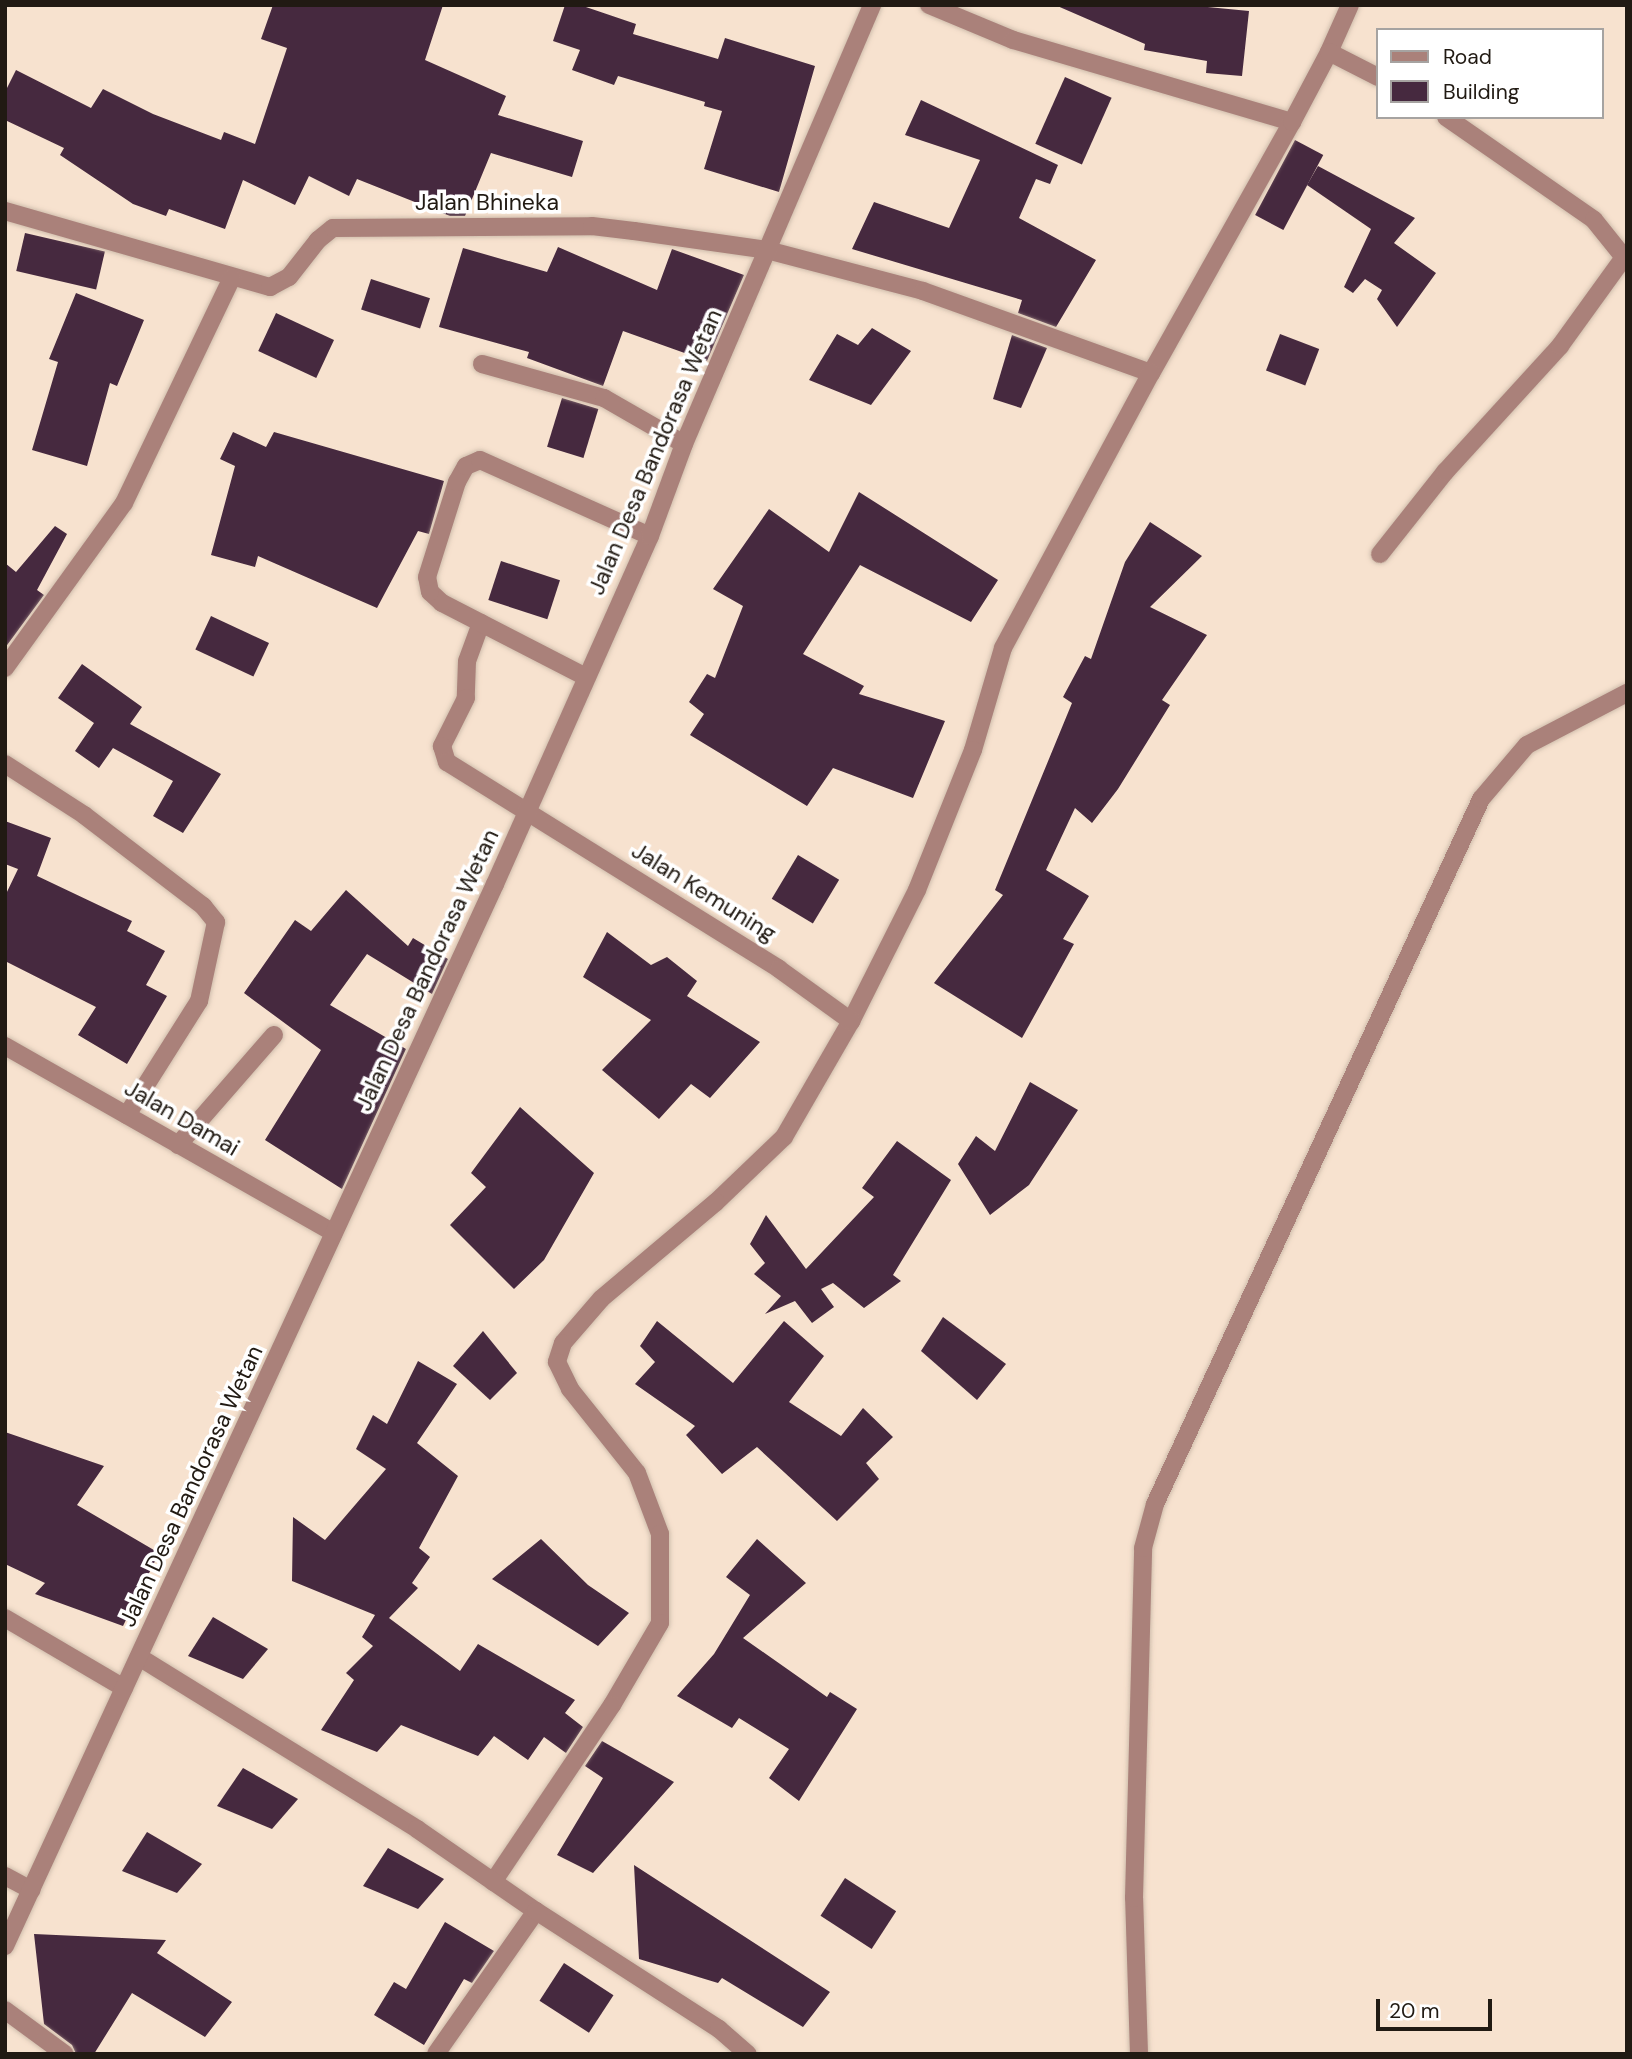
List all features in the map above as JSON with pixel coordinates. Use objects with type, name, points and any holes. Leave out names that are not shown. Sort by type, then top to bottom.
[{"type":"street","name":"Jalan Desa Bandorasa Wetan","points":[[5,1946],[334,1233],[526,811],[584,676],[650,536],[684,444],[872,5]]},
{"type":"street","points":[[929,5],[1038,48],[1292,122]]},
{"type":"street","points":[[493,1882],[612,1705],[660,1623],[660,1534],[637,1473],[570,1389],[557,1362],[563,1343],[601,1299],[716,1202],[784,1137],[851,1021],[917,890],[973,750],[1003,648],[1151,373],[1292,122],[1350,5]]},
{"type":"street","points":[[1329,52],[1376,77]]},
{"type":"street","points":[[1380,554],[1445,472],[1560,346],[1625,257],[1594,220],[1449,119]]},
{"type":"street","points":[[5,211],[140,246],[232,278],[124,503],[5,668]]},
{"type":"street","name":"Jalan Bhineka","points":[[232,278],[270,287],[280,283],[318,240],[333,228],[348,226],[592,226],[767,250]]},
{"type":"street","points":[[767,250],[1009,319],[1151,373]]},
{"type":"street","points":[[482,364],[604,398],[684,444]]},
{"type":"street","points":[[584,676],[442,603],[430,592],[427,577],[457,482],[466,466],[480,460],[650,536]]},
{"type":"street","name":"Jalan Kemuning","points":[[481,623],[467,661],[466,698],[442,746],[447,762],[768,962],[851,1021]]},
{"type":"street","points":[[1139,2054],[1134,1898],[1143,1548],[1155,1504],[1481,799],[1527,745],[1627,693]]},
{"type":"street","points":[[5,764],[84,815],[203,906],[216,922],[199,1001],[127,1115]]},
{"type":"street","points":[[178,1144],[274,1035]]},
{"type":"street","name":"Jalan Damai","points":[[5,1046],[334,1233]]},
{"type":"street","points":[[5,1618],[124,1688]]},
{"type":"street","points":[[139,1657],[417,1829],[536,1911],[719,2029],[748,2054]]},
{"type":"street","points":[[5,1876],[31,1891]]},
{"type":"street","points":[[436,2054],[536,1911]]},
{"type":"street","points":[[5,2010],[65,2054]]},
{"type":"building","points":[[273,5],[443,5],[425,60],[506,96],[498,115],[583,141],[572,177],[491,153],[465,216],[450,216],[357,179],[349,196],[309,176],[295,205],[243,180],[225,229],[169,209],[166,216],[133,204],[60,155],[64,148],[5,120],[5,92],[16,70],[91,108],[103,89],[153,114],[221,140],[224,132],[255,144],[287,48],[261,39]]},
{"type":"building","points":[[565,5],[580,5],[636,24],[633,34],[718,59],[725,38],[815,66],[779,192],[704,169],[722,111],[704,106],[705,102],[618,76],[614,85],[572,70],[580,50],[553,41]]},
{"type":"building","points":[[1055,5],[1187,5],[1249,11],[1242,76],[1206,73],[1207,61],[1144,50],[1145,44]]},
{"type":"building","points":[[1065,77],[1112,98],[1082,164],[1035,144]]},
{"type":"building","points":[[921,100],[1058,165],[1050,184],[1036,179],[1019,218],[1096,260],[1056,327],[1018,313],[1022,300],[852,249],[874,202],[949,228],[980,160],[905,135]]},
{"type":"building","points":[[1295,140],[1323,155],[1283,230],[1255,215]]},
{"type":"building","points":[[1318,166],[1415,218],[1394,243],[1436,273],[1397,327],[1377,299],[1382,290],[1365,279],[1353,293],[1344,287],[1371,229],[1307,185]]},
{"type":"building","points":[[25,233],[105,251],[96,289],[16,271]]},
{"type":"building","points":[[558,247],[657,290],[672,249],[744,275],[707,361],[623,331],[603,386],[527,358],[529,352],[439,327],[463,248],[547,272]]},
{"type":"building","points":[[371,279],[430,298],[420,329],[361,309]]},
{"type":"building","points":[[76,293],[144,320],[117,386],[110,383],[87,466],[32,450],[58,362],[49,359]]},
{"type":"building","points":[[276,313],[334,340],[316,378],[258,351]]},
{"type":"building","points":[[872,328],[911,351],[871,405],[809,380],[837,334],[858,345]]},
{"type":"building","points":[[1280,334],[1319,349],[1305,385],[1266,370]]},
{"type":"building","points":[[1012,335],[1047,348],[1021,408],[993,399]]},
{"type":"building","points":[[562,398],[598,409],[583,458],[547,447]]},
{"type":"building","points":[[233,432],[266,447],[274,432],[444,481],[429,534],[418,531],[377,608],[258,556],[255,567],[211,555],[235,466],[220,459]]},
{"type":"building","points":[[859,492],[998,580],[971,622],[860,565],[803,654],[864,686],[859,694],[945,721],[913,798],[833,768],[807,806],[690,735],[704,714],[689,702],[707,674],[715,678],[743,606],[713,589],[769,509],[829,552]]},
{"type":"building","points":[[1150,522],[1202,556],[1150,607],[1207,635],[1162,700],[1170,705],[1118,789],[1092,823],[1075,808],[1046,870],[1089,896],[1063,939],[1074,944],[1022,1038],[934,983],[1003,895],[995,890],[1072,703],[1063,697],[1085,656],[1091,659],[1125,562]]},
{"type":"building","points":[[55,526],[67,534],[37,590],[44,595],[5,648],[5,563],[16,572]]},
{"type":"building","points":[[501,561],[560,580],[547,619],[488,600]]},
{"type":"building","points":[[211,616],[269,643],[253,677],[195,650]]},
{"type":"building","points":[[82,664],[142,707],[130,724],[221,774],[183,833],[153,816],[173,781],[113,748],[99,768],[75,751],[94,723],[58,698]]},
{"type":"building","points":[[5,821],[51,838],[37,876],[132,921],[127,931],[165,951],[146,985],[167,996],[127,1064],[78,1035],[96,1007],[5,961],[5,896],[18,869],[5,864]]},
{"type":"building","points":[[798,855],[839,880],[813,923],[772,899]]},
{"type":"building","points":[[346,890],[408,946],[413,938],[448,959],[432,994],[367,954],[330,1005],[406,1049],[342,1189],[265,1140],[321,1050],[244,993],[295,920],[311,931]]},
{"type":"building","points":[[607,932],[651,965],[667,957],[697,981],[687,996],[760,1042],[710,1098],[691,1084],[659,1119],[602,1070],[651,1020],[583,977]]},
{"type":"building","points":[[1030,1082],[1078,1110],[1029,1185],[990,1215],[958,1164],[976,1136],[995,1151]]},
{"type":"building","points":[[520,1107],[594,1173],[544,1260],[514,1289],[450,1225],[486,1187],[471,1173]]},
{"type":"building","points":[[897,1141],[951,1180],[893,1275],[901,1281],[864,1308],[833,1283],[821,1289],[834,1307],[812,1323],[795,1301],[765,1314],[781,1296],[754,1274],[765,1263],[750,1244],[766,1215],[806,1269],[874,1197],[862,1188]]},
{"type":"building","points":[[943,1317],[1006,1364],[977,1400],[921,1351]]},
{"type":"building","points":[[657,1321],[733,1383],[784,1321],[824,1356],[789,1402],[841,1436],[863,1408],[893,1437],[866,1463],[879,1479],[837,1521],[757,1447],[722,1474],[686,1435],[695,1426],[635,1384],[655,1362],[640,1346]]},
{"type":"building","points":[[483,1331],[517,1373],[490,1400],[453,1366]]},
{"type":"building","points":[[418,1361],[457,1384],[417,1443],[458,1476],[419,1548],[430,1557],[412,1583],[418,1588],[389,1618],[460,1671],[478,1644],[575,1700],[565,1713],[583,1727],[566,1753],[544,1737],[528,1760],[494,1736],[478,1756],[401,1725],[377,1752],[321,1730],[354,1680],[346,1673],[373,1646],[362,1637],[375,1615],[292,1581],[293,1517],[325,1540],[386,1469],[356,1449],[373,1415],[387,1424]]},
{"type":"building","points":[[5,1432],[104,1466],[77,1505],[159,1553],[123,1626],[35,1594],[45,1583],[5,1564]]},
{"type":"building","points":[[541,1539],[588,1585],[629,1613],[598,1646],[492,1579]]},
{"type":"building","points":[[757,1539],[806,1583],[743,1638],[827,1697],[830,1692],[857,1709],[799,1801],[769,1778],[789,1749],[739,1718],[732,1728],[677,1696],[714,1654],[750,1595],[726,1577]]},
{"type":"building","points":[[213,1617],[268,1649],[243,1679],[188,1656]]},
{"type":"building","points":[[602,1741],[674,1782],[593,1873],[557,1855],[603,1778],[585,1766]]},
{"type":"building","points":[[243,1768],[298,1799],[272,1829],[217,1806]]},
{"type":"building","points":[[147,1832],[202,1864],[177,1893],[122,1871]]},
{"type":"building","points":[[388,1848],[444,1879],[418,1909],[363,1886]]},
{"type":"building","points":[[634,1865],[830,1992],[803,2027],[722,1978],[718,1983],[639,1959]]},
{"type":"building","points":[[845,1878],[896,1911],[872,1949],[820,1916]]},
{"type":"building","points":[[445,1922],[494,1951],[472,1983],[464,1979],[424,2045],[374,2015],[394,1982],[406,1989]]},
{"type":"building","points":[[34,1934],[166,1940],[157,1953],[232,2002],[205,2037],[132,1993],[94,2054],[76,2054],[72,2045],[44,2024]]},
{"type":"building","points":[[564,1963],[613,1995],[589,2033],[539,2001]]}]
